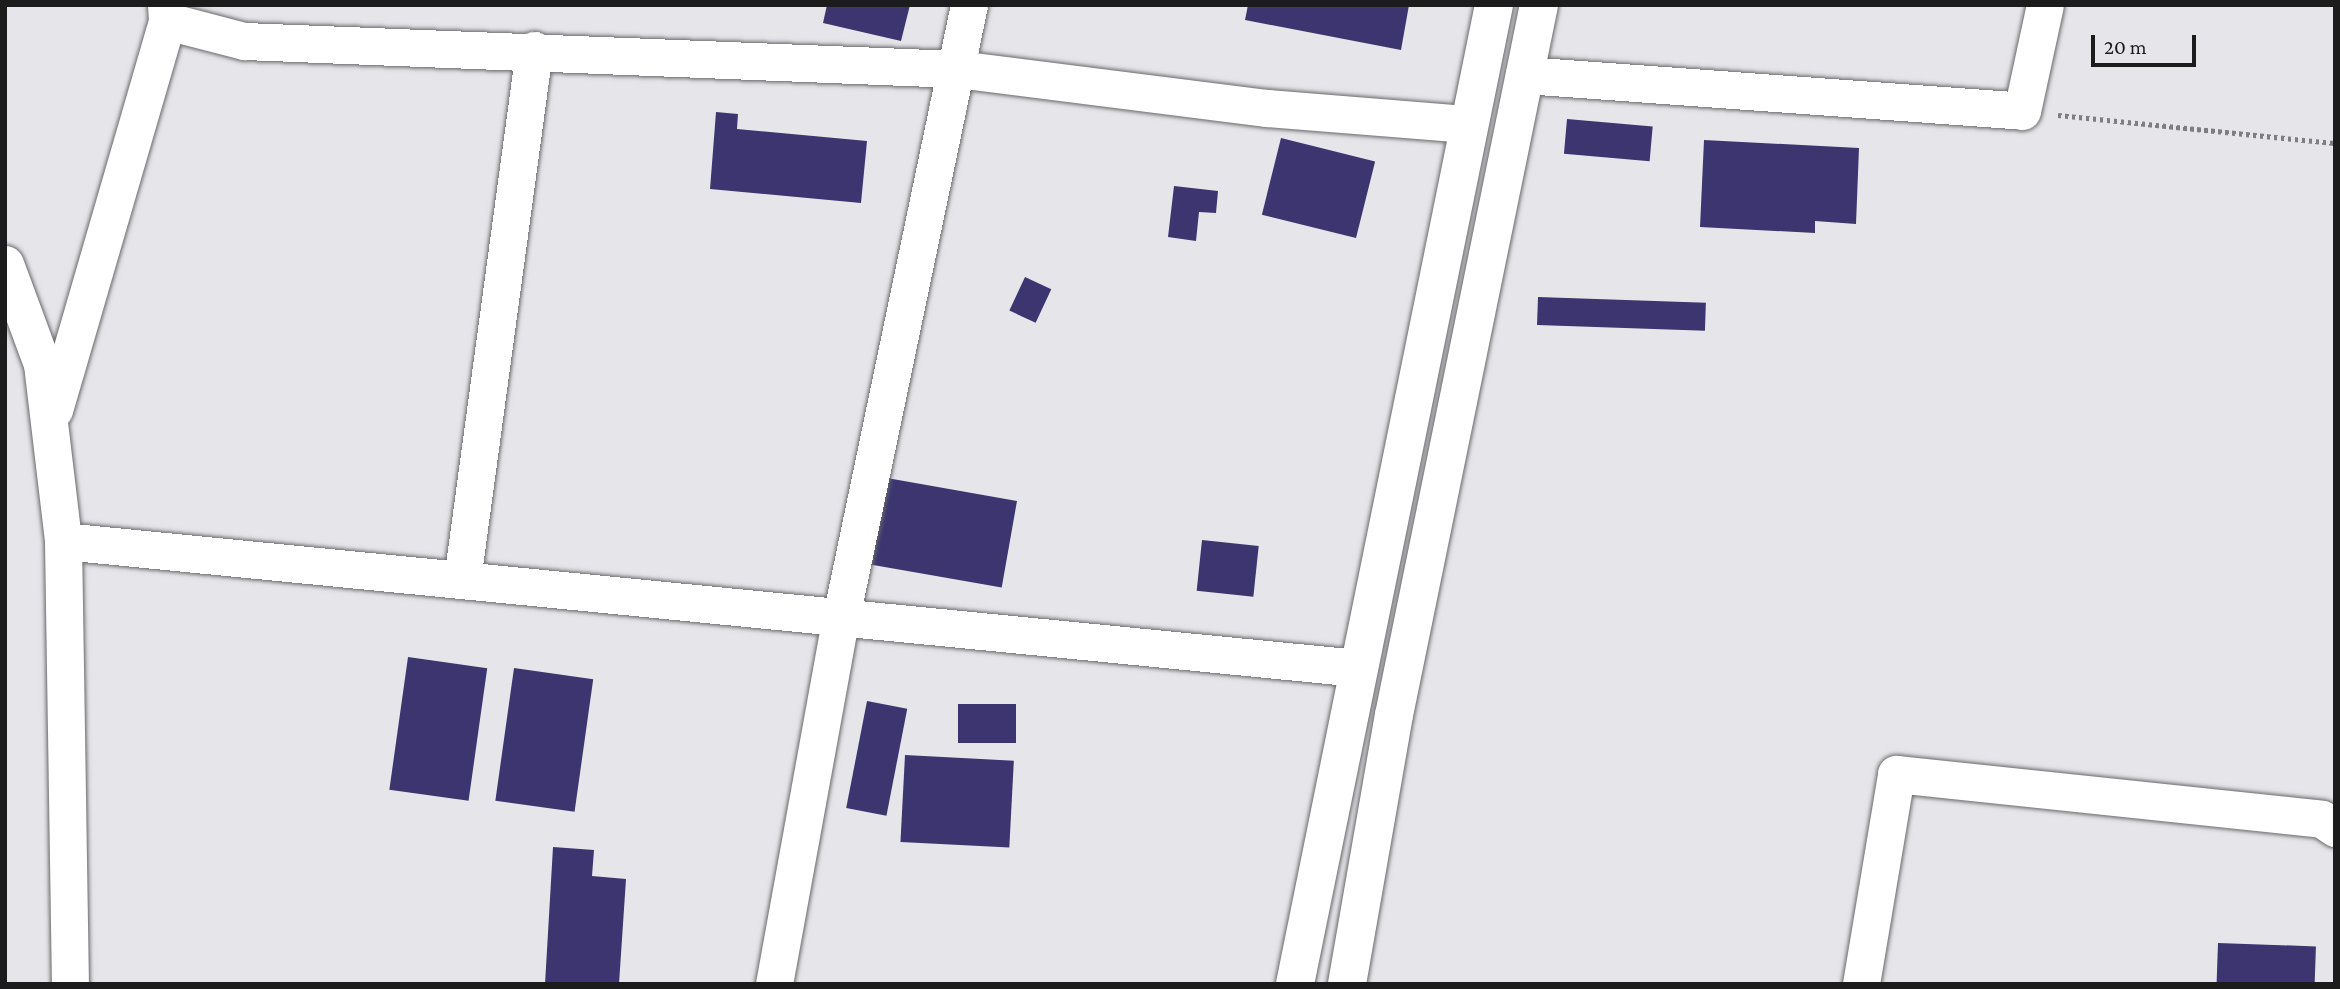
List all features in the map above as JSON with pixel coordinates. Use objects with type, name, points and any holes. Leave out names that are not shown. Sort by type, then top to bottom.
[{"type":"street","points":[[774,984],[841,617],[969,5]]},
{"type":"street","points":[[1295,984],[1494,5]]},
{"type":"street","points":[[1347,984],[1394,715],[1539,5]]},
{"type":"street","points":[[1524,75],[2022,111],[2045,5]]},
{"type":"street","points":[[49,428],[166,13],[244,41],[534,50],[957,69],[1267,108],[1468,124]]},
{"type":"street","points":[[462,580],[534,50]]},
{"type":"street","points":[[5,264],[42,364],[63,541],[70,984]]},
{"type":"street","points":[[63,541],[1359,668]]},
{"type":"street","points":[[1861,984],[1896,774],[2322,819],[2335,828]]},
{"type":"path","points":[[2022,111],[2335,143]]},
{"type":"building","points":[[827,5],[910,5],[901,41],[823,23]]},
{"type":"building","points":[[1248,5],[1409,5],[1401,50],[1245,20]]},
{"type":"building","points":[[716,112],[738,114],[737,129],[867,141],[861,203],[710,189]]},
{"type":"building","points":[[1567,119],[1653,126],[1650,161],[1564,154]]},
{"type":"building","points":[[1281,138],[1375,161],[1356,238],[1262,215]]},
{"type":"building","points":[[1704,140],[1859,148],[1856,224],[1815,221],[1815,233],[1700,227]]},
{"type":"building","points":[[1174,186],[1218,191],[1216,213],[1199,212],[1196,241],[1168,237]]},
{"type":"building","points":[[1025,277],[1051,289],[1036,323],[1009,311]]},
{"type":"building","points":[[1538,297],[1706,303],[1705,331],[1537,325]]},
{"type":"building","points":[[887,478],[1017,501],[1002,588],[872,565]]},
{"type":"building","points":[[1202,540],[1259,546],[1253,597],[1197,591]]},
{"type":"building","points":[[408,657],[487,668],[469,801],[389,790]]},
{"type":"building","points":[[514,668],[593,679],[575,812],[495,801]]},
{"type":"building","points":[[867,701],[907,709],[886,816],[846,808]]},
{"type":"building","points":[[958,704],[1016,704],[1016,743],[958,743]]},
{"type":"building","points":[[905,755],[1014,761],[1009,848],[900,842]]},
{"type":"building","points":[[553,847],[594,850],[592,876],[626,879],[619,984],[545,984]]},
{"type":"building","points":[[2218,943],[2316,946],[2315,984],[2217,984]]}]
